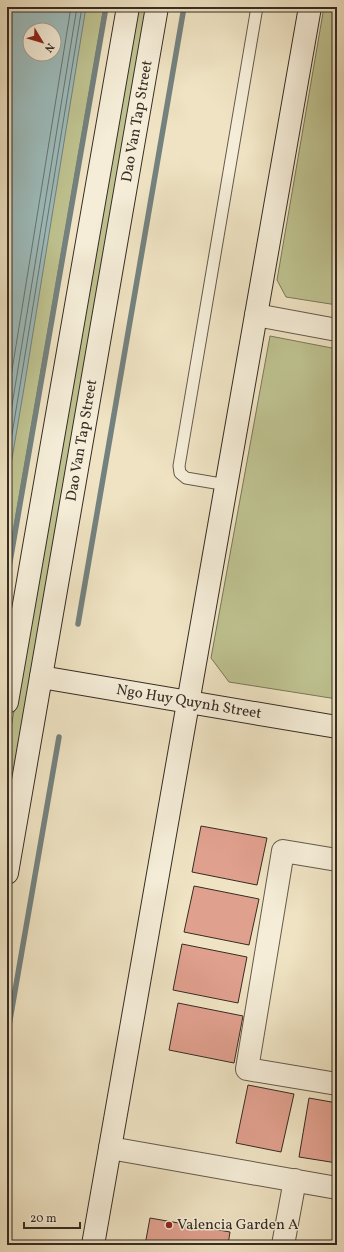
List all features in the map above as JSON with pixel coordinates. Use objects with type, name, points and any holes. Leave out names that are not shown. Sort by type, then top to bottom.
[{"type":"street","name":"Dao Van Tap Street","points":[[7,702],[128,7]]},
{"type":"street","name":"Dao Van Tap Street","points":[[7,873],[157,7]]},
{"type":"street","points":[[93,1245],[310,7]]},
{"type":"street","points":[[256,315],[337,330]]},
{"type":"street","name":"Ngo Huy Quynh Street","points":[[41,677],[337,727]]},
{"type":"street","points":[[337,860],[283,851],[247,1069],[337,1084]]},
{"type":"street","points":[[110,1148],[337,1188]]},
{"type":"street","points":[[283,1245],[295,1180]]},
{"type":"lane","points":[[227,485],[186,478],[180,473],[179,466],[257,7]]},
{"type":"green space","points":[[7,7],[104,7],[7,567]]},
{"type":"green space","points":[[136,7],[149,7],[7,823],[7,751]]},
{"type":"green space","points":[[324,7],[337,7],[337,305],[286,297],[277,280]]},
{"type":"green space","points":[[270,336],[337,349],[337,699],[229,682],[211,658]]},
{"type":"water","points":[[7,7],[86,7],[7,488]]},
{"type":"building","points":[[201,826],[267,838],[257,885],[192,872]]},
{"type":"building","points":[[194,886],[259,899],[249,945],[184,932]]},
{"type":"building","points":[[182,944],[247,957],[238,1003],[173,990]]},
{"type":"building","points":[[178,1003],[243,1016],[234,1063],[169,1050]]},
{"type":"building","points":[[248,1085],[294,1094],[281,1152],[236,1143]]},
{"type":"building","points":[[309,1098],[337,1103],[337,1163],[299,1157]]},
{"type":"building","name":"Valencia Garden A","points":[[150,1218],[230,1232],[228,1245],[145,1245]]},
{"type":"waterway","points":[[7,579],[106,7]]},
{"type":"waterway","points":[[78,624],[184,7]]},
{"type":"waterway","points":[[7,1037],[59,737]]},
{"type":"place","name":"Valencia Garden A","points":[[169,1225]]}]
